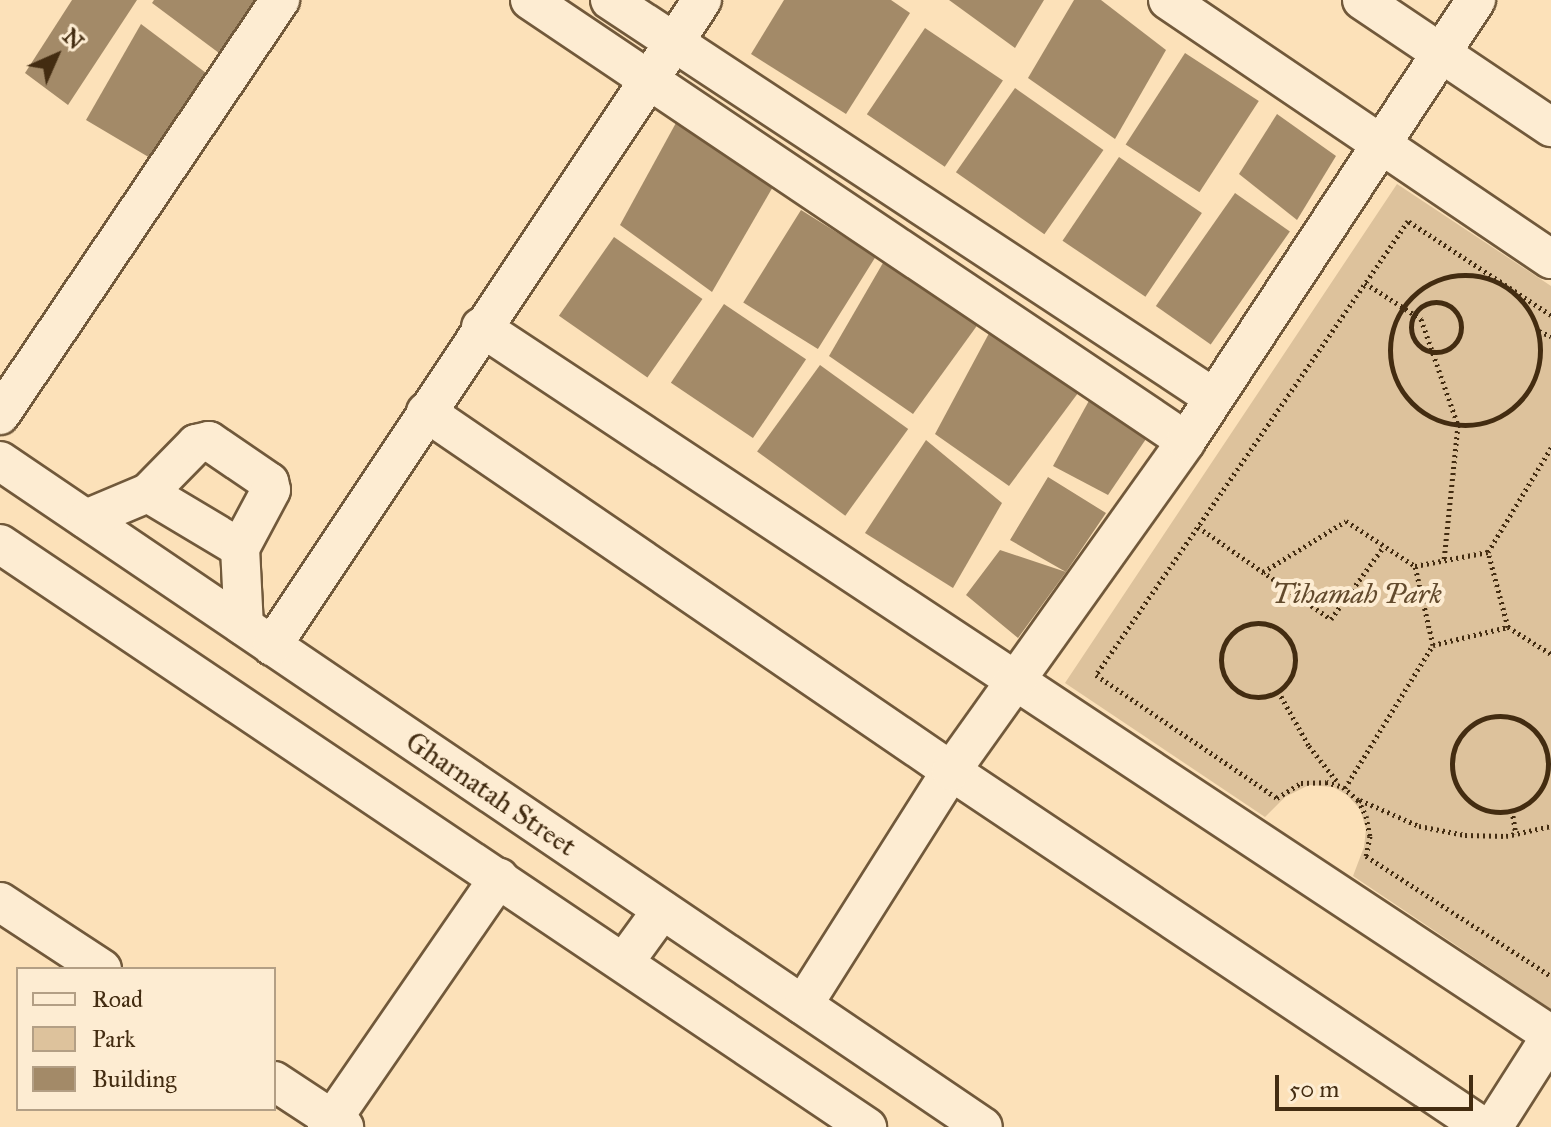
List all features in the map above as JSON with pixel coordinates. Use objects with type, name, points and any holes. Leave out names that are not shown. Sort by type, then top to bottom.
[{"type":"street","points":[[0,415],[280,0]]},
{"type":"street","points":[[530,0],[1186,441]]},
{"type":"street","points":[[610,0],[1214,398]]},
{"type":"street","points":[[258,636],[426,412],[702,0]]},
{"type":"street","points":[[1168,0],[1378,145],[1551,259]]},
{"type":"street","points":[[1362,0],[1551,127]]},
{"type":"street","points":[[803,1005],[951,771],[1186,441],[1476,0]]},
{"type":"street","points":[[481,327],[1551,1036],[1493,1127]]},
{"type":"street","points":[[426,412],[951,771],[1483,1127]]},
{"type":"street","points":[[86,519],[148,493],[196,444],[209,441],[269,482],[271,490],[240,548],[258,636]]},
{"type":"street","name":"Gharnatah Street","points":[[0,461],[983,1127]]},
{"type":"street","points":[[148,493],[240,548]]},
{"type":"street","points":[[166,573],[199,523]]},
{"type":"street","points":[[0,544],[625,961],[867,1127]]},
{"type":"street","points":[[276,1082],[334,1125],[499,878]]},
{"type":"street","points":[[0,902],[99,967]]},
{"type":"street","points":[[625,961],[662,910]]},
{"type":"path","points":[[1551,315],[1408,221],[1096,675],[1277,798],[1294,786],[1311,781],[1335,784],[1377,810],[1419,826],[1475,836],[1516,834],[1551,826]]},
{"type":"path","points":[[1471,275],[1498,282],[1514,292],[1532,314],[1538,330],[1538,370],[1522,400],[1495,420],[1458,425],[1425,414],[1397,382],[1390,357],[1390,339],[1403,308],[1433,282],[1471,275]]},
{"type":"path","points":[[1365,283],[1421,319],[1458,425],[1444,561]]},
{"type":"path","points":[[1436,301],[1457,312],[1461,332],[1454,345],[1440,352],[1432,351],[1417,342],[1411,324],[1418,309],[1436,301]]},
{"type":"path","points":[[1538,330],[1551,336]]},
{"type":"path","points":[[1551,448],[1488,552],[1508,627],[1551,654]]},
{"type":"path","points":[[1263,572],[1346,521],[1415,566],[1488,552]]},
{"type":"path","points":[[1198,527],[1331,619],[1384,546]]},
{"type":"path","points":[[1348,790],[1433,645],[1415,566]]},
{"type":"path","points":[[1263,622],[1277,628],[1288,638],[1294,653],[1294,669],[1278,691],[1265,697],[1249,696],[1226,681],[1221,656],[1231,632],[1246,624],[1263,622]]},
{"type":"path","points":[[1433,645],[1508,627]]},
{"type":"path","points":[[1278,691],[1309,746],[1362,807],[1369,826],[1366,856],[1551,976]]},
{"type":"path","points":[[1499,715],[1516,718],[1531,726],[1546,750],[1547,778],[1539,794],[1512,810],[1491,811],[1470,802],[1453,775],[1452,758],[1457,742],[1468,727],[1483,718],[1499,715]]},
{"type":"path","points":[[1512,810],[1516,834]]},
{"type":"green space","name":"Tihamah Park","points":[[1397,184],[1551,286],[1551,1009],[1353,876],[1364,847],[1366,829],[1360,809],[1347,795],[1333,787],[1309,785],[1285,797],[1265,817],[1065,683]]},
{"type":"building","points":[[72,0],[137,0],[68,105],[25,73]]},
{"type":"building","points":[[154,0],[258,0],[223,56],[152,3]]},
{"type":"building","points":[[784,0],[891,0],[910,13],[846,114],[751,54]]},
{"type":"building","points":[[949,0],[1044,0],[1015,48]]},
{"type":"building","points":[[1074,0],[1101,0],[1166,50],[1115,139],[1028,78]]},
{"type":"building","points":[[141,24],[218,82],[162,165],[86,120]]},
{"type":"building","points":[[925,28],[1003,81],[945,167],[867,114]]},
{"type":"building","points":[[1185,53],[1259,101],[1199,192],[1126,144]]},
{"type":"building","points":[[1015,88],[1103,150],[1044,234],[956,172]]},
{"type":"building","points":[[1277,114],[1336,156],[1297,220],[1239,174]]},
{"type":"building","points":[[677,121],[774,185],[712,292],[620,225]]},
{"type":"building","points":[[1119,157],[1202,213],[1145,297],[1063,241]]},
{"type":"building","points":[[1235,193],[1290,231],[1211,344],[1156,306]]},
{"type":"building","points":[[801,210],[876,257],[818,349],[743,302]]},
{"type":"building","points":[[614,237],[702,299],[647,378],[559,316]]},
{"type":"building","points":[[887,256],[984,316],[913,414],[829,356]]},
{"type":"building","points":[[724,304],[806,359],[753,438],[671,383]]},
{"type":"building","points":[[994,324],[1081,389],[1009,486],[935,434]]},
{"type":"building","points":[[820,365],[908,429],[845,516],[757,452]]},
{"type":"building","points":[[1091,397],[1148,436],[1108,495],[1053,466]]},
{"type":"building","points":[[926,440],[1002,503],[953,588],[865,533]]},
{"type":"building","points":[[1048,477],[1106,513],[1066,572],[1010,540]]},
{"type":"building","points":[[1000,550],[1066,572],[1018,638],[966,595]]}]
